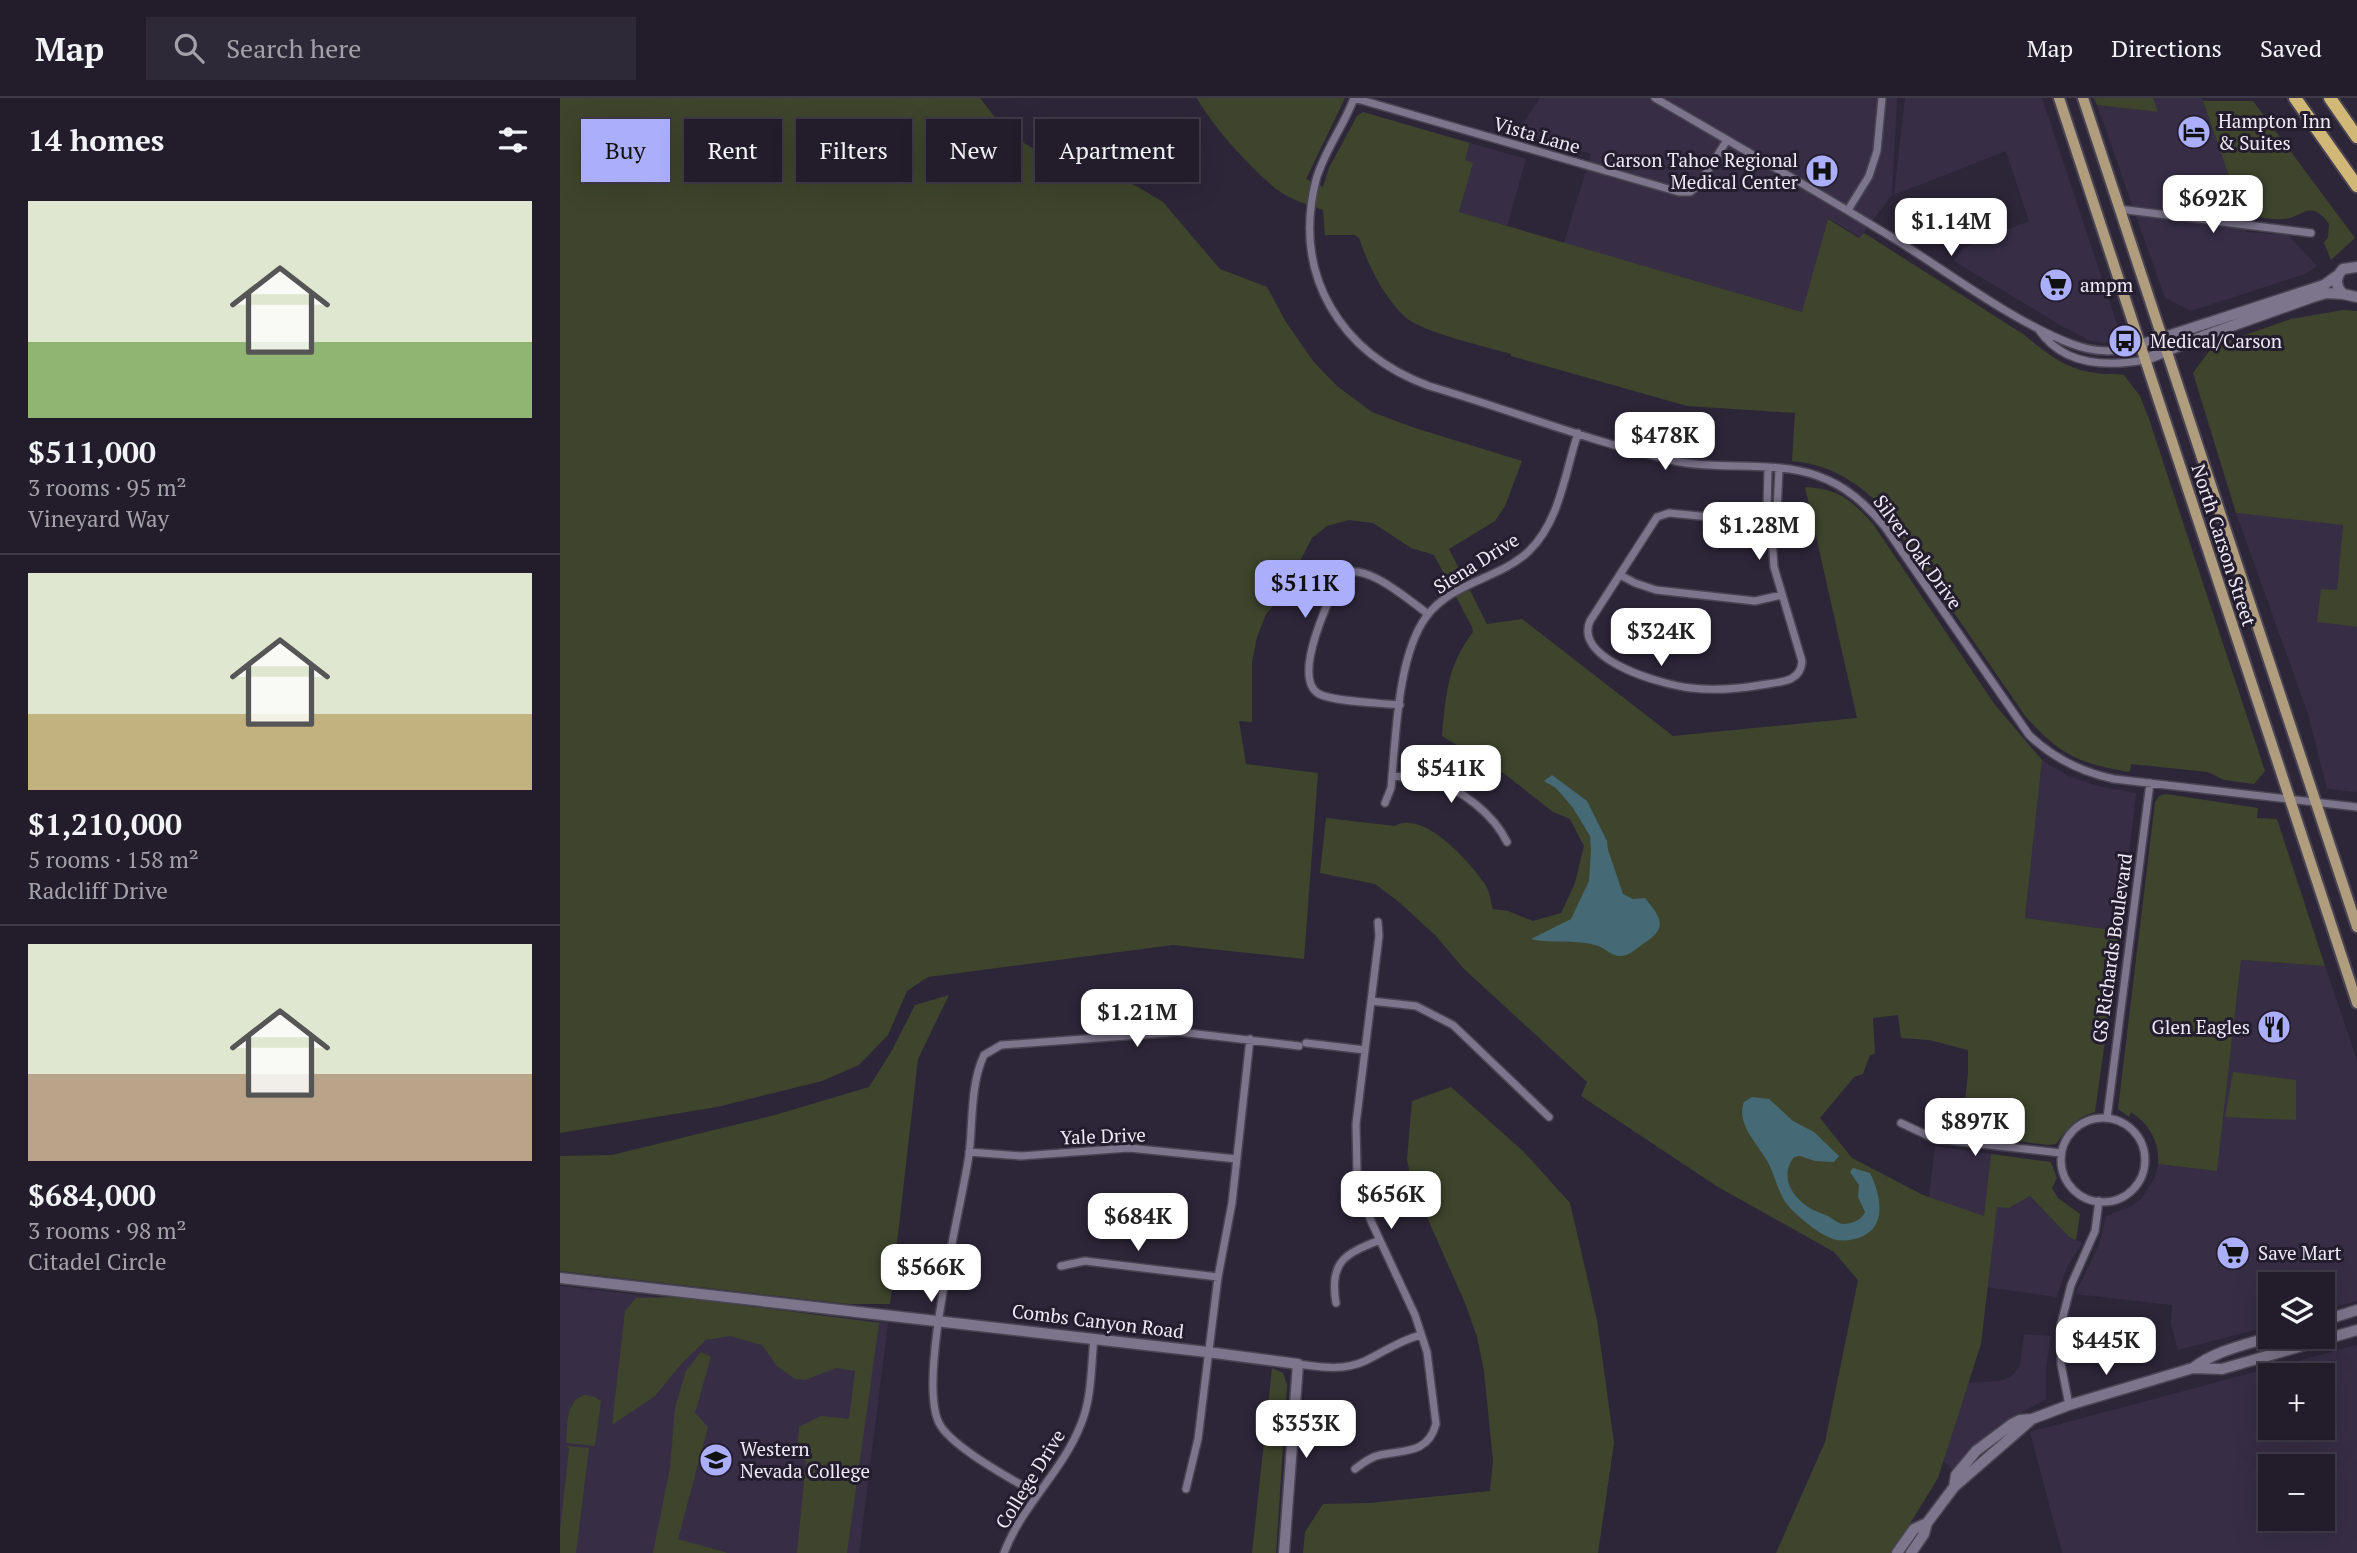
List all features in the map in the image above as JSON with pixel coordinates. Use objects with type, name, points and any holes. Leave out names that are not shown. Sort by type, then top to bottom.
[{"type":"highway","points":[[2295,98],[2357,186]]},
{"type":"highway","points":[[2330,98],[2357,137]]},
{"type":"main road","name":"North Carson Street","points":[[2059,98],[2357,1003]]},
{"type":"main road","name":"North Carson Street","points":[[2083,98],[2357,927]]},
{"type":"street","name":"Vista Lane","points":[[1354,98],[1679,192],[1690,192],[1698,186],[1727,140]]},
{"type":"street","name":"Silver Oak Drive","points":[[1354,98],[1317,178],[1311,203],[1311,251],[1321,288],[1331,310],[1362,348],[1384,365],[1407,378],[1675,461],[1802,472],[1835,483],[1854,494],[1870,508],[2016,718],[2041,747],[2057,759],[2096,775],[2357,807]]},
{"type":"street","points":[[1655,98],[1848,210],[2039,330],[2074,345],[2100,351],[2122,351],[2324,285],[2348,266],[2357,267]]},
{"type":"street","points":[[1848,210],[1869,176],[1877,151],[1882,98]]},
{"type":"street","points":[[2119,209],[2311,233]]},
{"type":"street","points":[[2338,275],[2338,288],[2343,294]]},
{"type":"street","points":[[2039,330],[2058,351],[2090,362],[2110,365],[2144,360],[2326,293],[2357,297]]},
{"type":"street","name":"Siena Drive","points":[[1385,803],[1391,788],[1400,705],[1410,647],[1428,614],[1441,601],[1460,588],[1515,561],[1528,552],[1538,540],[1554,513],[1578,433]]},
{"type":"street","points":[[1768,469],[1767,511],[1771,523],[1774,567],[1802,660],[1797,675],[1790,679],[1743,688],[1691,688],[1638,674],[1589,643],[1588,625],[1654,520],[1665,514],[1771,523]]},
{"type":"street","points":[[1771,523],[1777,512],[1779,469]]},
{"type":"street","points":[[1400,705],[1329,697],[1315,691],[1309,681],[1316,633],[1340,578],[1352,570],[1373,576],[1428,614]]},
{"type":"street","points":[[1620,575],[1656,590],[1755,601],[1782,595]]},
{"type":"street","points":[[1392,776],[1433,782],[1457,792],[1500,828],[1507,842]]},
{"type":"street","name":"GS Richards Boulevard","points":[[2107,1118],[2150,783]]},
{"type":"street","points":[[1355,1469],[1381,1454],[1402,1453],[1416,1448],[1433,1434],[1436,1424],[1427,1352],[1415,1315],[1361,1194],[1357,1171],[1356,1124],[1379,936],[1378,922]]},
{"type":"street","points":[[1371,1001],[1416,1006],[1453,1025],[1549,1116]]},
{"type":"street","points":[[1037,1494],[960,1446],[939,1424],[932,1402],[939,1320],[969,1152],[977,1079],[984,1055],[1002,1045],[1180,1032],[1365,1050]]},
{"type":"street","points":[[1186,1489],[1198,1439],[1218,1277],[1237,1159],[1250,1039]]},
{"type":"street","points":[[2107,1118],[2118,1120],[2135,1133],[2141,1142],[2145,1164],[2137,1184],[2130,1192],[2110,1201],[2099,1201],[2078,1193],[2070,1185],[2064,1176],[2061,1153],[2070,1134],[2077,1127],[2086,1121],[2107,1118]]},
{"type":"street","points":[[1901,1123],[1935,1139],[2061,1153]]},
{"type":"street","name":"Yale Drive","points":[[969,1152],[1021,1156],[1129,1148],[1237,1159]]},
{"type":"street","points":[[2069,1405],[2061,1363],[2062,1324],[2071,1285],[2095,1231],[2099,1201]]},
{"type":"street","points":[[1336,1303],[1333,1284],[1340,1262],[1351,1251],[1380,1240]]},
{"type":"street","points":[[1061,1266],[1085,1261],[1218,1277]]},
{"type":"street","name":"Combs Canyon Road","points":[[560,1278],[1094,1338],[1298,1364]]},
{"type":"street","points":[[2335,1317],[2357,1310]]},
{"type":"street","points":[[1911,1553],[1924,1534],[1927,1523],[1954,1488],[2032,1419],[2069,1405],[2193,1368],[2222,1369],[2357,1330]]},
{"type":"street","points":[[1284,1553],[1298,1364],[1348,1366],[1364,1362],[1395,1343],[1421,1335]]},
{"type":"street","name":"College Drive","points":[[1004,1553],[1011,1534],[1067,1450],[1083,1420],[1094,1338]]},
{"type":"street","points":[[2193,1368],[2223,1352],[2258,1341]]},
{"type":"street","points":[[1897,1553],[1914,1529],[1927,1523]]},
{"type":"shaded area","points":[[1540,98],[1897,98],[1892,195],[1860,237],[1828,218],[1803,312],[1564,243],[1591,154],[1517,132]]},
{"type":"shaded area","points":[[1905,98],[2042,98],[2118,327],[2113,344],[2090,341],[1954,261],[1963,248],[2029,221],[2006,151],[1894,195]]},
{"type":"shaded area","points":[[2153,98],[2202,98],[2246,232],[2288,235],[2317,266],[2305,274],[2191,311],[2165,298],[2097,105],[2157,112]]},
{"type":"shaded area","points":[[1470,143],[1526,159],[1507,226],[1459,212],[1473,163],[1465,161]]},
{"type":"shaded area","points":[[2236,513],[2343,524],[2337,590],[2317,622],[2357,627],[2357,792],[2327,789],[2308,714]]},
{"type":"shaded area","points":[[2042,760],[2069,776],[2098,786],[2136,793],[2120,931],[2025,918]]},
{"type":"shaded area","points":[[2241,960],[2325,966],[2357,1060],[2357,1301],[2335,1307],[2335,1272],[2258,1272],[2258,1329],[2178,1350],[2171,1323],[2172,1305],[2075,1294],[2099,1245],[2106,1216],[2132,1206],[2142,1198],[2155,1177],[2158,1164],[2217,1171]]},
{"type":"shaded area","points":[[1935,1146],[1991,1154],[1984,1217],[1929,1197]]},
{"type":"shaded area","points":[[2030,1196],[2069,1237],[2082,1243],[2066,1269],[2057,1297],[1986,1287],[1997,1206],[2009,1208]]},
{"type":"shaded area","name":"Western Nevada College","points":[[560,1286],[888,1323],[859,1553],[560,1553]]},
{"type":"shaded area","points":[[2024,1334],[2051,1336],[2046,1368],[2046,1399],[2006,1421],[1952,1469],[1943,1460],[1967,1383],[2001,1381],[2013,1375],[2020,1365]]},
{"type":"shaded area","points":[[2357,1345],[2357,1553],[2062,1553],[2030,1432],[2258,1371],[2258,1440],[2335,1440],[2335,1363],[2289,1363]]},
{"type":"green space","points":[[560,98],[980,98],[996,119],[926,119],[926,182],[1021,182],[1021,141],[1035,149],[1035,182],[1127,182],[1138,187],[1163,202],[1220,269],[1267,287],[1286,322],[1313,361],[1337,386],[1372,412],[1522,461],[1505,506],[1495,521],[1449,549],[1487,624],[1522,619],[1673,736],[1857,718],[1805,487],[1827,490],[1843,497],[1873,524],[1995,705],[2042,760],[2025,918],[2120,931],[2107,1000],[2108,1019],[2095,1112],[2072,1124],[2056,1144],[1961,1134],[1968,1050],[1929,1040],[1901,1038],[1898,1015],[1873,1018],[1875,1054],[1870,1055],[1863,1074],[1854,1077],[1820,1118],[1852,1158],[1923,1195],[1984,1216],[1991,1154],[2051,1162],[2057,1178],[2052,1188],[2058,1198],[2080,1214],[2076,1240],[2069,1237],[2030,1196],[2009,1208],[1997,1207],[1981,1344],[1938,1478],[1892,1553],[1776,1553],[1825,1442],[1858,1280],[1834,1252],[1718,1187],[1581,1096],[1587,1082],[1463,968],[1436,936],[1399,902],[1375,884],[1320,873],[1326,818],[1395,826],[1406,823],[1419,825],[1445,840],[1468,863],[1486,886],[1493,909],[1508,911],[1533,921],[1561,913],[1575,883],[1584,846],[1570,819],[1553,812],[1506,775],[1442,736],[1449,681],[1458,657],[1473,632],[1472,627],[1434,555],[1411,548],[1373,523],[1349,520],[1327,526],[1312,538],[1282,596],[1266,614],[1257,637],[1252,662],[1252,722],[1239,721],[1246,764],[1318,773],[1304,959],[1173,945],[928,977],[907,991],[888,1035],[859,1065],[822,1081],[717,1107],[560,1133]]},
{"type":"green space","points":[[1197,98],[1345,98],[1306,179],[1323,187],[1329,168],[1357,116],[1363,112],[1470,143],[1465,160],[1473,163],[1459,212],[1802,312],[1828,219],[1859,238],[1864,233],[2023,334],[2065,364],[2099,374],[2124,375],[2140,396],[2149,419],[2265,771],[2254,784],[2224,780],[2208,772],[2131,764],[2130,772],[2072,756],[2038,730],[2026,717],[1879,504],[1840,475],[1817,466],[1792,461],[1795,413],[1687,406],[1511,356],[1412,322],[1396,308],[1383,289],[1359,238],[1355,235],[1325,235],[1323,210],[1292,198],[1272,185],[1223,135]]},
{"type":"green space","points":[[2094,98],[2153,98],[2158,112],[2097,105]]},
{"type":"green space","points":[[2203,101],[2253,101],[2355,238],[2331,260],[2324,243],[2328,237],[2329,224],[2316,212],[2306,211],[2290,218],[2278,219],[2242,214]]},
{"type":"green space","points":[[2343,310],[2357,311],[2357,627],[2317,622],[2321,589],[2337,590],[2343,525],[2236,513],[2193,373],[2213,346],[2291,319]]},
{"type":"green space","points":[[2166,794],[2258,808],[2257,818],[2277,819],[2325,966],[2241,960],[2217,1171],[2158,1164],[2157,1148],[2148,1128],[2131,1112],[2129,1117],[2118,1109],[2155,802],[2159,796]]},
{"type":"green space","points":[[949,995],[918,1059],[890,1304],[848,1304],[560,1271],[560,1156],[612,1155],[775,1115],[869,1087],[915,1005]]},
{"type":"green space","points":[[2233,1072],[2296,1080],[2296,1120],[2225,1117]]},
{"type":"green space","points":[[1451,1087],[1524,1152],[1570,1203],[1597,1320],[1614,1443],[1598,1553],[1303,1553],[1305,1532],[1323,1504],[1369,1503],[1490,1491],[1493,1461],[1484,1371],[1477,1337],[1465,1303],[1411,1181],[1407,1159],[1412,1101]]},
{"type":"green space","points":[[679,1297],[879,1323],[847,1553],[797,1553],[806,1461],[797,1454],[799,1427],[821,1416],[849,1419],[855,1371],[836,1368],[805,1380],[795,1379],[777,1366],[762,1345],[730,1336],[706,1340],[682,1363],[655,1396],[612,1425],[625,1311],[636,1298]]},
{"type":"green space","points":[[701,1352],[711,1357],[695,1413],[708,1427],[678,1539],[728,1553],[653,1553],[670,1468],[675,1408],[686,1371]]},
{"type":"green space","points":[[1272,1368],[1283,1373],[1287,1385],[1276,1553],[1252,1553]]},
{"type":"green space","points":[[585,1395],[601,1401],[595,1446],[566,1443],[571,1408],[574,1402]]},
{"type":"green space","points":[[567,1446],[589,1448],[576,1553],[560,1553],[569,1449]]},
{"type":"water","points":[[1552,775],[1587,801],[1607,841],[1623,894],[1633,899],[1645,898],[1658,918],[1660,923],[1656,933],[1629,954],[1616,956],[1587,943],[1531,939],[1571,919],[1589,881],[1590,836],[1573,808],[1556,788],[1544,781]]},
{"type":"water","points":[[1752,1097],[1769,1099],[1793,1121],[1814,1132],[1839,1156],[1834,1162],[1794,1157],[1788,1171],[1789,1184],[1796,1197],[1808,1207],[1841,1223],[1856,1221],[1865,1212],[1858,1197],[1859,1185],[1850,1172],[1853,1168],[1870,1173],[1879,1203],[1873,1229],[1854,1239],[1833,1239],[1812,1227],[1788,1205],[1780,1193],[1770,1166],[1745,1125],[1742,1110],[1744,1102]]},
{"type":"place","name":"Hampton Inn & Suites","points":[[2194,132]]},
{"type":"place","name":"Carson Tahoe Regional Medical Center","points":[[1822,171]]},
{"type":"place","name":"ampm","points":[[2056,285]]},
{"type":"place","name":"Medical/Carson","points":[[2125,341]]},
{"type":"place","name":"Glen Eagles","points":[[2274,1027]]},
{"type":"place","name":"Save Mart","points":[[2233,1253]]},
{"type":"place","name":"Western Nevada College","points":[[716,1460]]}]
